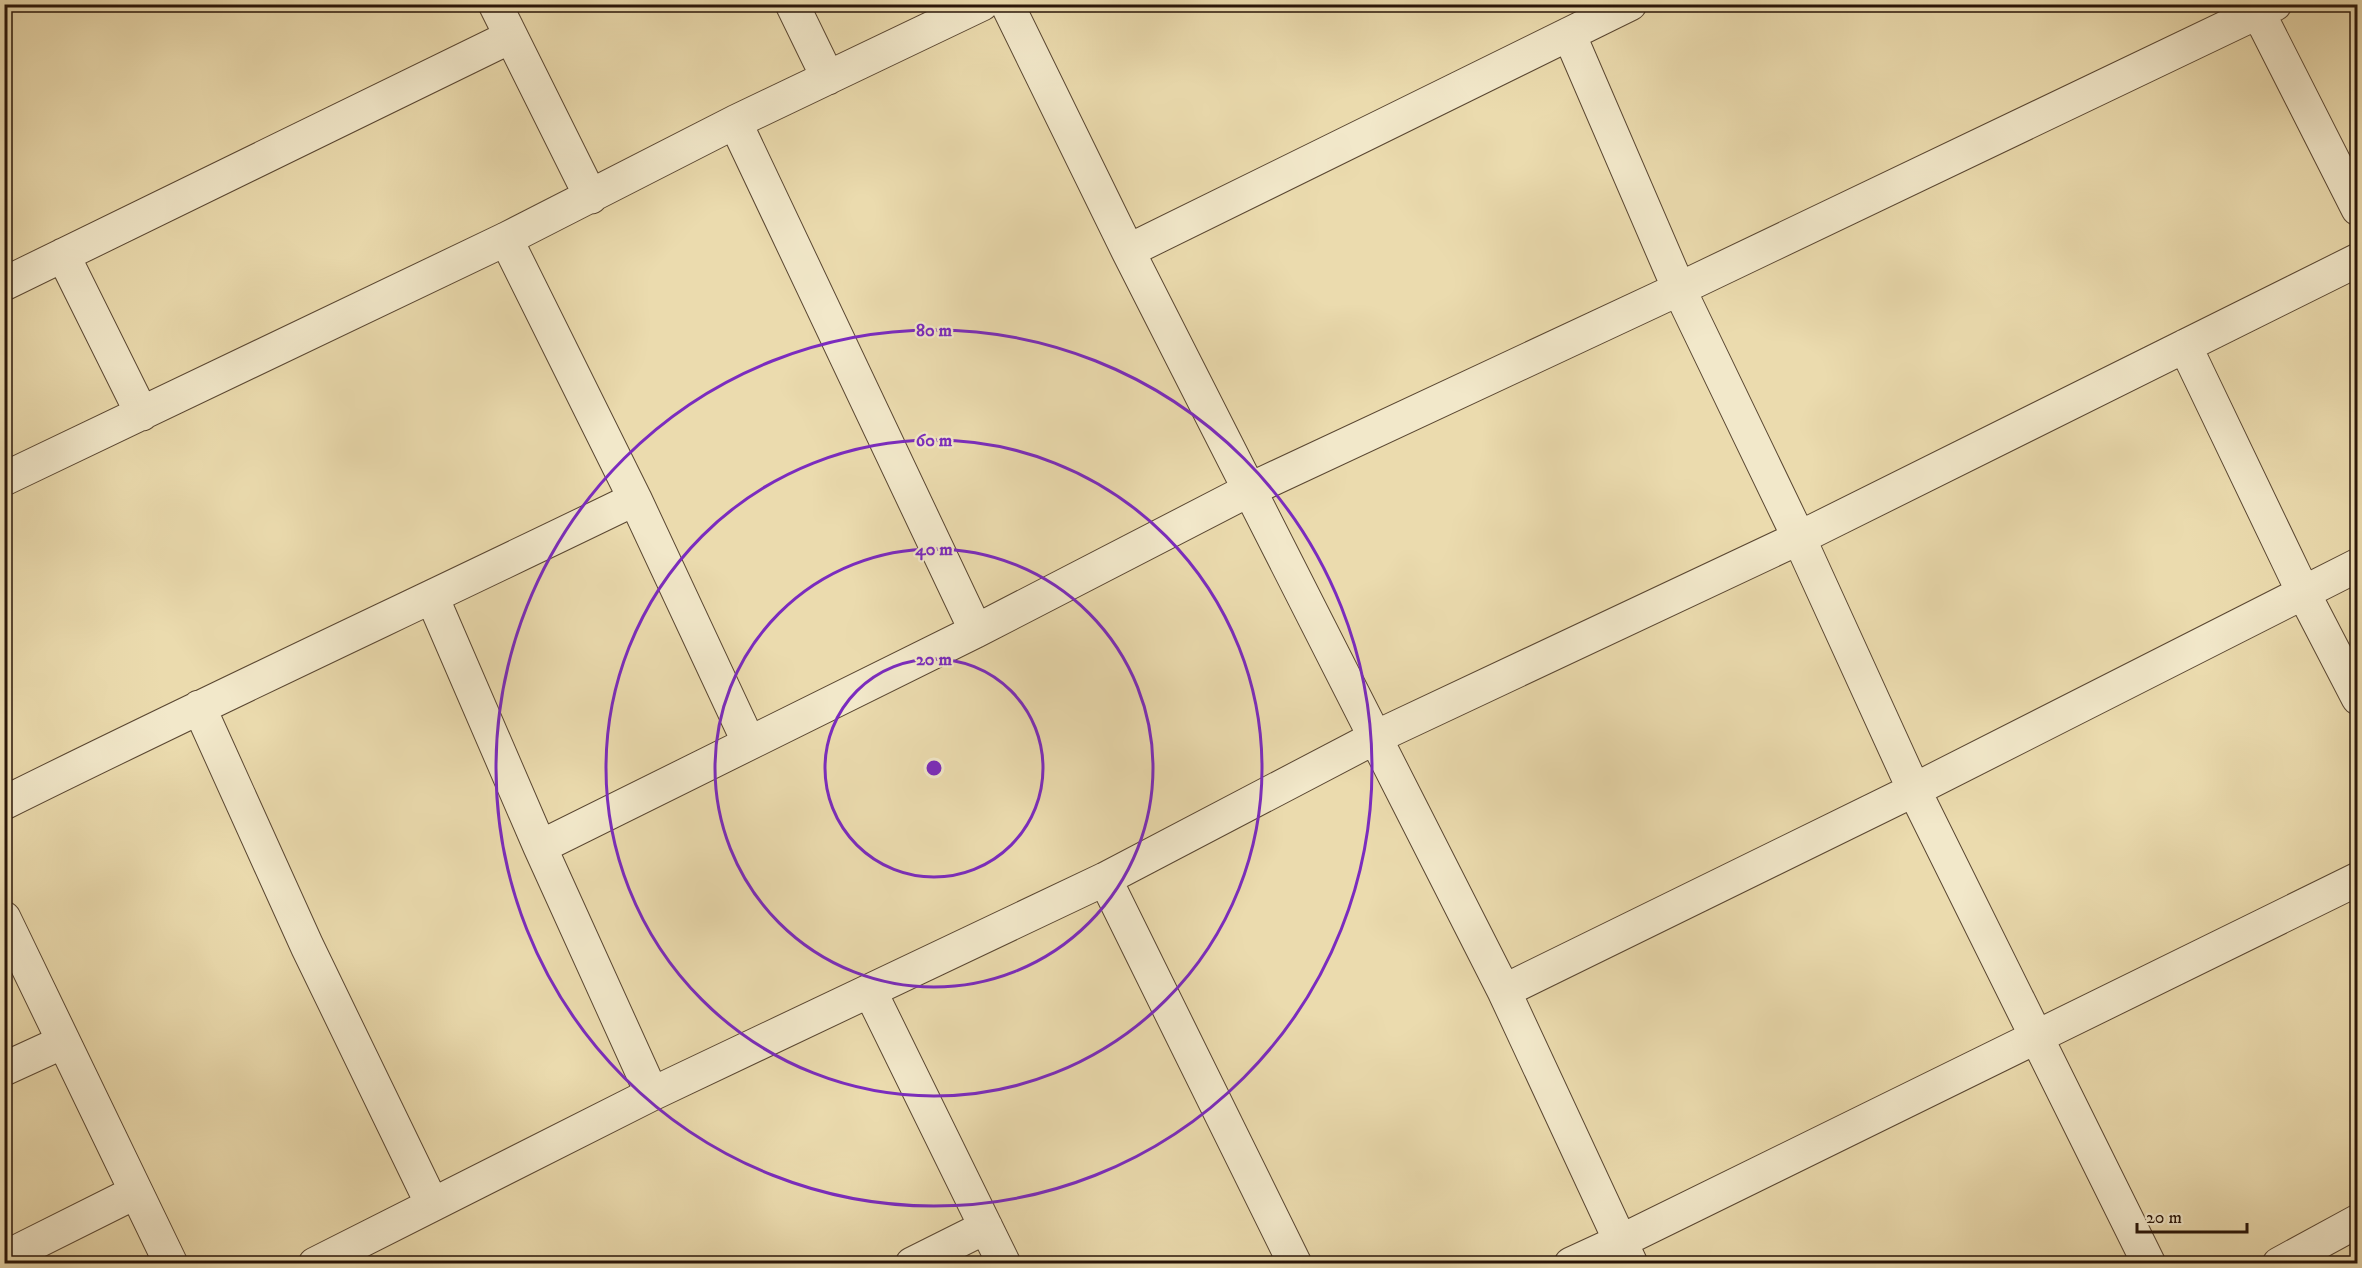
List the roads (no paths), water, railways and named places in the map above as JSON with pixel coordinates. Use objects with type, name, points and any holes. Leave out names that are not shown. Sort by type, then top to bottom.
[{"type":"street","points":[[495,4],[591,197]]},
{"type":"street","points":[[792,4],[828,78]]},
{"type":"street","points":[[4,479],[506,239],[735,122],[982,4]]},
{"type":"street","points":[[1007,4],[1128,251],[1251,489],[1504,991],[1626,1252]]},
{"type":"street","points":[[1128,251],[1630,4]]},
{"type":"street","points":[[540,847],[976,631],[1251,489],[1679,289],[2262,7],[2358,209]]},
{"type":"street","points":[[1569,34],[1679,289],[1799,538],[1914,790],[2149,1263]]},
{"type":"street","points":[[4,284],[510,37]]},
{"type":"street","points":[[735,122],[976,631]]},
{"type":"street","points":[[506,239],[635,499],[749,743]]},
{"type":"street","points":[[63,255],[142,414]]},
{"type":"street","points":[[315,1263],[651,1094],[1105,879],[1376,737],[1799,538],[2358,260]]},
{"type":"street","points":[[2185,346],[2358,698]]},
{"type":"street","points":[[4,803],[199,706],[635,499]]},
{"type":"street","points":[[1504,991],[1914,790],[2358,565]]},
{"type":"street","points":[[432,597],[540,847],[651,1094]]},
{"type":"street","points":[[199,706],[307,946],[432,1204]]},
{"type":"street","points":[[1105,879],[1295,1263]]},
{"type":"street","points":[[1571,1263],[1626,1252],[2036,1037],[2358,879]]},
{"type":"street","points":[[4,918],[171,1263]]},
{"type":"street","points":[[870,991],[1004,1263]]},
{"type":"street","points":[[4,1069],[63,1042]]},
{"type":"street","points":[[4,1258],[136,1192]]},
{"type":"street","points":[[2279,1263],[2358,1221]]},
{"type":"street","points":[[912,1263],[986,1227]]}]
